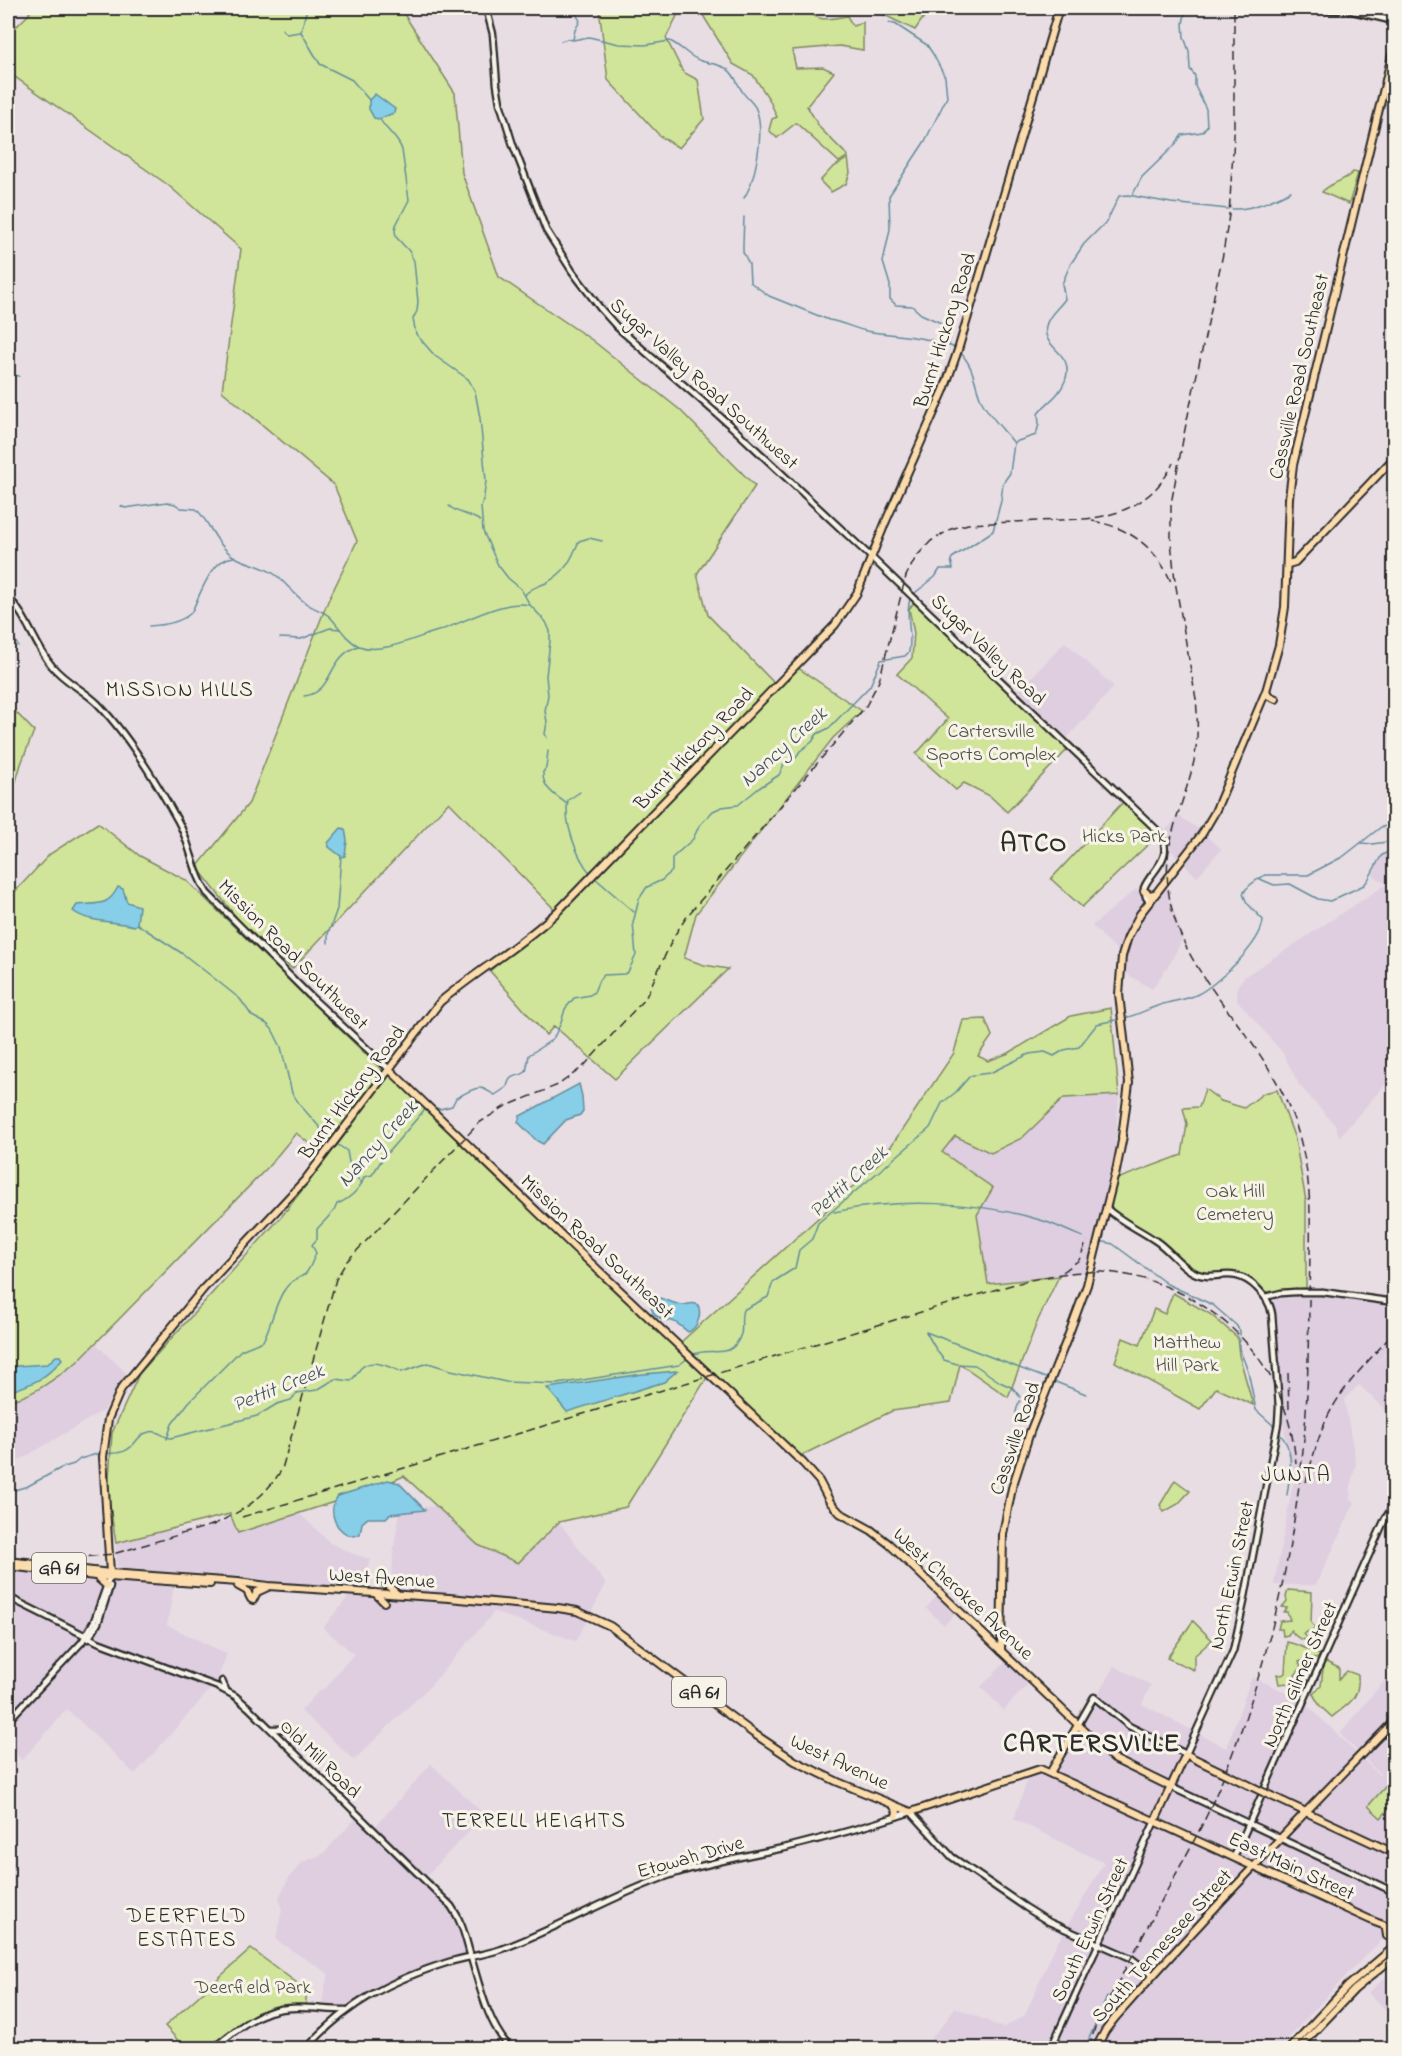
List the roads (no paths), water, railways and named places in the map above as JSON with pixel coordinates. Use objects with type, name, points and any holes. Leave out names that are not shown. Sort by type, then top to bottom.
[{"type":"main road","name":"Burnt Hickory Road","points":[[111,1572],[102,1465],[105,1435],[115,1406],[130,1376],[204,1288],[305,1180],[441,1002],[465,982],[526,940],[557,912],[830,630],[857,593],[933,416],[955,357],[1059,8]]},
{"type":"main road","name":"Cassville Road Southeast","points":[[1222,798],[1266,691],[1283,624],[1287,572],[1291,564],[1289,498],[1293,465],[1395,47]]},
{"type":"main road","points":[[1291,564],[1395,458]]},
{"type":"main road","points":[[1266,691],[1269,696],[1276,699]]},
{"type":"main road","name":"Cassville Road","points":[[1122,1137],[1129,1083],[1119,977],[1125,943],[1137,918],[1205,828],[1222,798]]},
{"type":"main road","name":"Cassville Road","points":[[1121,999],[1122,974],[1127,947],[1149,903],[1172,873]]},
{"type":"main road","points":[[1144,891],[1150,895],[1155,894]]},
{"type":"main road","points":[[1122,956],[1118,946],[1125,943]]},
{"type":"main road","name":"Cassville Road","points":[[1001,1651],[1003,1534],[1012,1488],[1030,1432],[1077,1312],[1098,1243],[1115,1173],[1131,1082],[1124,1027]]},
{"type":"main road","name":"Mission Road Southwest","points":[[389,1069],[462,1140]]},
{"type":"main road","points":[[1126,1119],[1132,1113]]},
{"type":"main road","name":"Mission Road Southeast","points":[[462,1140],[711,1376]]},
{"type":"main road","name":"West Cherokee Avenue","points":[[711,1376],[810,1470],[837,1511],[880,1536],[1119,1762],[1171,1787]]},
{"type":"main road","name":"West Avenue","points":[[8,1562],[97,1574]]},
{"type":"main road","name":"West Avenue","points":[[8,1566],[97,1574],[111,1572],[238,1586],[252,1585]]},
{"type":"main road","points":[[107,1586],[97,1574],[107,1568],[111,1572]]},
{"type":"main road","name":"West Avenue","points":[[111,1572],[238,1582],[268,1587],[522,1604],[577,1611],[603,1622],[768,1744],[795,1761],[830,1779],[911,1812]]},
{"type":"main road","points":[[384,1602],[375,1593],[386,1583],[397,1594]]},
{"type":"main road","points":[[238,1586],[247,1591],[252,1600],[258,1592],[268,1587]]},
{"type":"main road","points":[[522,1604],[530,1612]]},
{"type":"main road","points":[[995,1644],[1002,1640]]},
{"type":"main road","name":"South Tennessee Street","points":[[1096,2049],[1111,2022],[1153,1975],[1280,1838],[1395,1721]]},
{"type":"main road","points":[[1050,1773],[1078,1725]]},
{"type":"main road","points":[[1186,1754],[1395,1853]]},
{"type":"main road","name":"North Erwin Street","points":[[1155,1821],[1186,1754]]},
{"type":"main road","name":"East Main Street","points":[[1039,1768],[1375,1922],[1395,1929]]},
{"type":"main road","name":"Etowah Drive","points":[[911,1812],[1039,1768]]},
{"type":"main road","points":[[893,1804],[897,1811],[896,1816]]},
{"type":"main road","name":"East Main Street","points":[[1375,1922],[1386,1929],[1387,1936],[1395,1934]]},
{"type":"main road","points":[[1298,2049],[1315,2021],[1339,2006],[1359,1980],[1394,1948]]},
{"type":"main road","points":[[1290,2049],[1369,1976],[1395,1957]]},
{"type":"main road","points":[[1327,1999],[1339,2006]]},
{"type":"main road","points":[[1298,2049],[1315,2021]]},
{"type":"main road","points":[[1305,2023],[1308,2034]]},
{"type":"main road","points":[[1308,2034],[1322,2035]]},
{"type":"street","name":"Sugar Valley Road Southwest","points":[[486,8],[493,34],[497,85],[505,123],[546,230],[572,271],[617,327],[732,428],[871,556]]},
{"type":"street","points":[[1292,8],[1360,12],[1395,21]]},
{"type":"street","name":"Sugar Valley Road","points":[[871,556],[1161,834],[1164,845],[1162,862],[1146,882],[1144,891]]},
{"type":"street","name":"Mission Road Southwest","points":[[8,597],[20,611],[54,669],[97,703],[126,737],[179,822],[200,882],[207,892],[310,996],[389,1069]]},
{"type":"street","points":[[1144,891],[1149,903]]},
{"type":"street","points":[[1106,1208],[1120,1220],[1159,1243],[1191,1271],[1209,1276],[1231,1274],[1240,1276],[1250,1282],[1265,1298],[1281,1293],[1323,1292],[1395,1302]]},
{"type":"street","name":"North Erwin Street","points":[[1186,1754],[1235,1646],[1276,1432],[1279,1407],[1272,1314],[1265,1298]]},
{"type":"street","name":"North Gilmer Street","points":[[1234,1857],[1385,1519],[1395,1505]]},
{"type":"street","points":[[58,1669],[72,1657],[88,1637],[111,1572]]},
{"type":"street","points":[[8,1720],[94,1631],[111,1572]]},
{"type":"street","name":"Old Mill Road","points":[[8,1597],[98,1642],[228,1692],[242,1702],[451,1906],[461,1923],[490,2017],[510,2049]]},
{"type":"street","points":[[94,1631],[98,1642]]},
{"type":"street","points":[[80,1632],[82,1642]]},
{"type":"street","points":[[222,1681],[228,1692]]},
{"type":"street","points":[[1078,1725],[1094,1697],[1129,1726],[1186,1754]]},
{"type":"street","points":[[270,1729],[282,1729],[283,1742]]},
{"type":"street","name":"West Cherokee Avenue","points":[[1171,1787],[1395,1892]]},
{"type":"street","name":"Etowah Drive","points":[[307,2049],[333,2020],[393,1982],[449,1962],[514,1944],[578,1917],[637,1888],[674,1874],[803,1843],[911,1812]]},
{"type":"street","name":"West Avenue","points":[[911,1812],[956,1860],[1045,1919],[1131,1958],[1153,1975]]},
{"type":"street","name":"South Erwin Street","points":[[1051,2049],[1155,1821]]},
{"type":"street","points":[[214,2049],[243,2025],[273,2011],[294,2007],[347,2010]]},
{"type":"street","points":[[323,2010],[333,2020]]},
{"type":"street","points":[[332,2010],[333,2020]]},
{"type":"water","points":[[375,94],[395,109],[394,113],[379,119],[374,118],[369,109],[369,100]]},
{"type":"water","points":[[341,828],[345,829],[347,840],[345,856],[342,857],[329,847],[328,843]]},
{"type":"water","points":[[118,887],[123,889],[127,902],[139,906],[137,924],[134,926],[94,920],[73,911],[77,905],[106,901]]},
{"type":"water","points":[[579,1084],[583,1111],[580,1115],[566,1120],[543,1144],[518,1122],[520,1116]]},
{"type":"water","points":[[655,1297],[680,1305],[693,1303],[698,1305],[697,1324],[688,1332],[674,1322],[663,1320],[655,1315],[651,1306]]},
{"type":"water","points":[[56,1356],[62,1359],[44,1377],[8,1392],[8,1368],[47,1364]]},
{"type":"water","points":[[677,1371],[664,1382],[567,1412],[547,1388],[643,1374]]},
{"type":"water","points":[[388,1480],[399,1483],[425,1510],[390,1514],[386,1518],[368,1518],[362,1523],[360,1534],[354,1536],[342,1531],[333,1515],[338,1496]]},
{"type":"waterway","points":[[307,8],[301,32],[320,64],[352,80],[369,100]]},
{"type":"waterway","points":[[573,8],[580,21],[573,39]]},
{"type":"waterway","name":"Nancy Creek","points":[[1133,194],[1142,177],[1182,135],[1202,132],[1207,126],[1206,109],[1195,86],[1195,76],[1190,69],[1189,51],[1184,37],[1183,24],[1186,8]]},
{"type":"waterway","points":[[889,23],[895,24],[927,45],[945,77],[947,97],[925,141],[889,196],[890,229],[883,262],[890,285],[890,299],[896,305],[912,306],[921,314],[941,323],[950,335],[949,346]]},
{"type":"waterway","points":[[282,29],[287,34],[300,32]]},
{"type":"waterway","points":[[561,41],[589,37],[619,44],[645,45],[670,41],[697,59],[730,71],[755,107],[759,118],[758,154],[752,179],[744,198]]},
{"type":"waterway","points":[[380,119],[398,141],[402,150],[409,200],[395,230],[396,237],[409,251],[414,261],[418,302],[413,319],[416,334],[435,356],[468,379],[475,391],[486,481],[481,507],[483,531],[498,565],[521,589],[530,605],[546,622],[550,631],[546,676],[548,695],[545,711],[547,738]]},
{"type":"waterway","points":[[1232,209],[1255,206],[1291,191]]},
{"type":"waterway","name":"Nancy Creek","points":[[1015,442],[1036,435],[1039,424],[1038,414],[1059,392],[1065,381],[1066,363],[1048,340],[1047,322],[1065,299],[1062,284],[1070,265],[1084,244],[1107,221],[1119,196],[1128,195],[1171,203],[1228,209]]},
{"type":"waterway","points":[[744,217],[743,252],[749,264],[750,282],[769,296],[861,330],[923,339],[955,348]]},
{"type":"waterway","points":[[959,351],[971,370],[985,408],[1014,443]]},
{"type":"waterway","points":[[8,374],[19,376]]},
{"type":"waterway","name":"Nancy Creek","points":[[433,1107],[440,1109],[452,1106],[456,1098],[477,1088],[495,1095],[507,1087],[510,1079],[526,1072],[529,1055],[553,1039],[565,1009],[574,998],[594,992],[604,975],[628,972],[636,955],[633,923],[639,899],[647,887],[662,880],[672,871],[672,858],[693,839],[699,826],[713,811],[738,805],[779,775],[785,762],[795,759],[817,734],[829,728],[870,686],[881,660],[905,656],[909,652],[908,609],[911,596],[935,577],[940,569],[953,569],[952,558],[993,531],[1003,483],[1010,473],[1014,443]]},
{"type":"waterway","points":[[121,506],[125,508],[167,502],[181,508],[196,509],[230,554],[277,576],[299,598],[328,615],[347,637],[359,646],[388,647],[438,631],[495,608],[507,605],[529,605]]},
{"type":"waterway","points":[[449,506],[480,521]]},
{"type":"waterway","points":[[525,595],[553,579],[563,570],[579,541],[589,538],[602,541]]},
{"type":"waterway","points":[[149,626],[177,621],[191,613],[212,571],[226,559],[234,557]]},
{"type":"waterway","points":[[8,627],[18,646]]},
{"type":"waterway","points":[[280,638],[301,639],[330,628],[340,629]]},
{"type":"waterway","points":[[304,696],[321,689],[340,658],[358,646]]},
{"type":"waterway","points":[[548,751],[543,778],[550,791],[567,804]]},
{"type":"waterway","points":[[580,792],[568,800],[569,829],[576,849],[591,874]]},
{"type":"waterway","name":"Pettit Creek","points":[[1125,1018],[1196,995],[1215,983],[1237,963],[1255,940],[1263,920],[1247,903],[1243,894],[1252,883],[1265,875],[1308,875],[1344,856],[1381,827],[1394,825]]},
{"type":"waterway","points":[[1361,843],[1394,841]]},
{"type":"waterway","name":"Pettit Creek","points":[[1260,879],[1274,885],[1290,884],[1318,899],[1330,901],[1364,885],[1381,856],[1394,848]]},
{"type":"waterway","points":[[328,943],[328,934],[337,909],[341,856]]},
{"type":"waterway","points":[[595,878],[634,912]]},
{"type":"waterway","points":[[137,924],[183,954],[240,999],[252,1016],[272,1029],[281,1047],[292,1093],[331,1140]]},
{"type":"waterway","name":"Pettit Creek","points":[[692,1355],[699,1352],[726,1351],[737,1343],[741,1334],[743,1310],[768,1297],[773,1282],[795,1268],[799,1250],[812,1239],[818,1223],[930,1128],[942,1103],[969,1077],[990,1073],[1029,1054],[1045,1052],[1054,1056],[1064,1050],[1079,1047],[1097,1024],[1120,1019]]},
{"type":"waterway","name":"Nancy Creek","points":[[167,1439],[172,1424],[189,1402],[241,1350],[263,1341],[283,1292],[291,1282],[305,1274],[310,1267],[316,1253],[312,1245],[317,1239],[317,1229],[334,1211],[337,1204],[357,1190],[364,1177],[372,1175],[383,1158],[426,1108]]},
{"type":"waterway","points":[[335,1143],[347,1151],[351,1169],[362,1183]]},
{"type":"waterway","points":[[834,1212],[911,1203],[964,1205],[1040,1220],[1083,1237]]},
{"type":"waterway","points":[[1100,1241],[1113,1244],[1167,1284],[1213,1305],[1236,1325],[1240,1335]]},
{"type":"waterway","points":[[1020,1397],[1013,1388],[975,1365],[957,1364],[944,1360],[926,1332],[1048,1379]]},
{"type":"waterway","points":[[1239,1338],[1239,1348],[1248,1371],[1256,1410],[1275,1427]]},
{"type":"waterway","name":"Pettit Creek","points":[[104,1453],[123,1452],[129,1449],[139,1437],[149,1432],[171,1438],[257,1416],[277,1404],[291,1400],[297,1393],[317,1390],[335,1379],[351,1381],[365,1365],[375,1363],[402,1372],[428,1363],[506,1382],[557,1384],[679,1365],[688,1358]]},
{"type":"waterway","points":[[1053,1381],[1086,1394]]},
{"type":"waterway","points":[[1020,1401],[1016,1416],[1021,1423]]},
{"type":"waterway","points":[[1279,1433],[1290,1454],[1287,1495]]},
{"type":"waterway","name":"Pettit Creek","points":[[8,1492],[28,1486],[80,1459],[100,1453]]},
{"type":"waterway","points":[[1085,2048],[1107,1997]]},
{"type":"railway","points":[[1089,2048],[1096,2024],[1206,1816],[1246,1717],[1260,1672],[1283,1579],[1299,1486],[1305,1423],[1310,1204],[1301,1143],[1291,1111],[1276,1081],[1251,1041],[1207,983],[1183,941],[1169,895],[1167,876],[1170,842],[1194,761],[1197,730],[1196,699],[1175,581],[1171,541],[1171,504],[1229,215],[1234,136],[1234,8]]},
{"type":"railway","points":[[211,1526],[251,1504],[275,1480],[282,1469],[336,1279],[347,1261],[479,1123],[504,1107],[558,1085],[583,1067],[646,997],[674,936],[688,915],[866,706],[879,681],[906,576],[916,557],[931,541],[951,529],[968,524],[1083,519],[1124,510],[1136,504],[1157,487],[1173,463]]},
{"type":"railway","points":[[1092,521],[1118,528],[1140,541],[1158,559],[1171,582]]},
{"type":"railway","points":[[1063,1272],[1079,1260],[1087,1241]]},
{"type":"railway","points":[[242,1517],[993,1290],[1046,1277],[1082,1272],[1112,1273],[1141,1278],[1170,1288],[1197,1302],[1222,1320],[1244,1340],[1263,1364],[1277,1390],[1290,1426],[1296,1464]]},
{"type":"railway","points":[[1306,1482],[1321,1432],[1334,1404],[1394,1332]]},
{"type":"railway","points":[[1288,1373],[1289,1409]]},
{"type":"railway","points":[[8,1556],[53,1560],[113,1554],[219,1523]]},
{"type":"district","name":"MISSION HILLS","points":[[180,689]]},
{"type":"district","name":"ATCO","points":[[1034,842]]},
{"type":"district","name":"JUNTA","points":[[1296,1474]]},
{"type":"district","name":"CARTERSVILLE","points":[[1092,1742]]},
{"type":"district","name":"TERRELL HEIGHTS","points":[[534,1820]]},
{"type":"district","name":"DEERFIELD ESTATES","points":[[187,1927]]},
{"type":"park label","name":"Cartersville Sports Complex","points":[[991,742]]},
{"type":"park label","name":"Hicks Park","points":[[1124,835]]},
{"type":"park label","name":"Oak Hill Cemetery","points":[[1235,1202]]},
{"type":"park label","name":"Matthew Hill Park","points":[[1187,1352]]},
{"type":"park label","name":"Deerfield Park","points":[[253,1986]]}]
